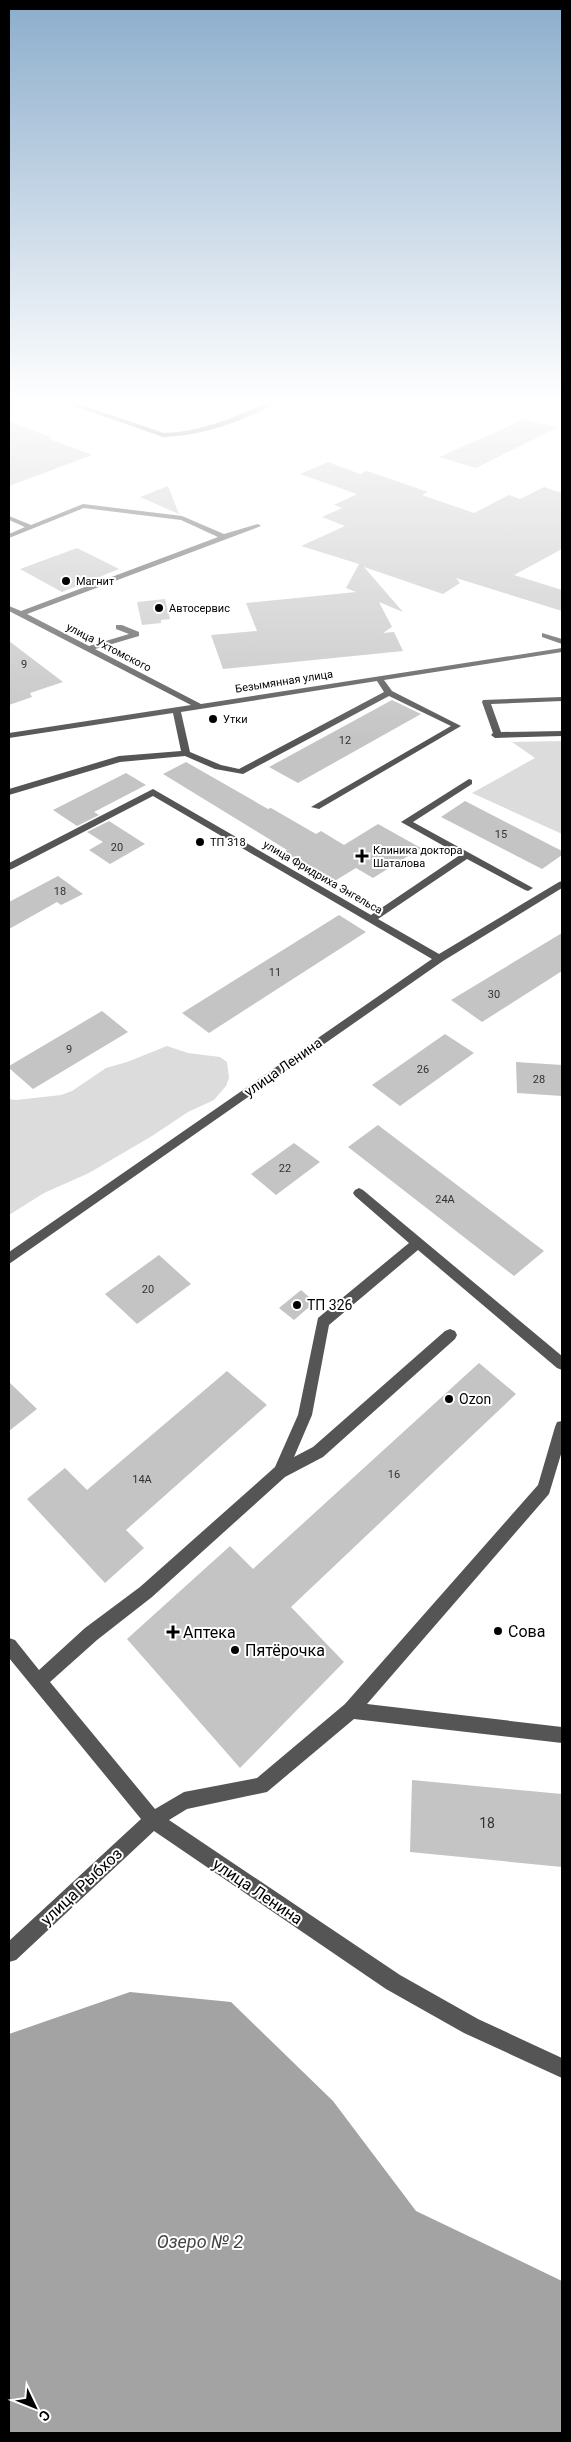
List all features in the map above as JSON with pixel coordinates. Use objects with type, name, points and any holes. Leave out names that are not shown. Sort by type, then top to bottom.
[{"type":"street","points":[[9,536],[63,514]]},
{"type":"street","points":[[149,514],[182,518],[224,537]]},
{"type":"street","points":[[9,518],[30,527]]},
{"type":"street","points":[[20,614],[258,526]]},
{"type":"street","name":"улица Ухтомского","points":[[9,608],[199,706]]},
{"type":"street","points":[[89,649],[136,634],[119,626]]},
{"type":"street","points":[[545,635],[562,642]]},
{"type":"street","name":"Безымянная улица","points":[[9,736],[562,650]]},
{"type":"street","points":[[316,807],[458,726],[389,693],[379,678]]},
{"type":"street","points":[[9,792],[119,759],[186,753],[218,767],[240,772],[389,693]]},
{"type":"street","points":[[562,699],[486,702],[496,735],[562,734]]},
{"type":"street","points":[[176,710],[186,753]]},
{"type":"street","points":[[470,782],[406,822],[528,888]]},
{"type":"street","name":"улица Фридриха Энгельса","points":[[9,868],[152,792],[440,959]]},
{"type":"street","points":[[371,919],[467,855]]},
{"type":"street","name":"улица Ленина","points":[[9,1259],[440,959],[562,884]]},
{"type":"street","points":[[359,1193],[418,1243],[556,1353],[562,1364]]},
{"type":"street","points":[[280,1472],[305,1415],[323,1322],[418,1243]]},
{"type":"street","points":[[38,1682],[92,1634],[146,1592],[280,1472],[318,1452],[450,1335]]},
{"type":"street","name":"улица Рыбхоз","points":[[9,1953],[153,1820],[184,1801],[261,1786],[351,1710],[544,1489],[562,1427]]},
{"type":"street","name":"улица Ленина","points":[[9,1646],[153,1820],[393,1982],[471,2026],[562,2068]]},
{"type":"street","points":[[351,1710],[562,1735]]},
{"type":"shaded area","points":[[562,741],[562,834],[472,793],[535,758],[512,742]]},
{"type":"shaded area","points":[[167,1046],[188,1053],[220,1057],[227,1062],[229,1078],[226,1086],[214,1100],[188,1112],[152,1136],[89,1173],[44,1193],[9,1215],[9,1099],[16,1100],[61,1095],[72,1091],[106,1068]]},
{"type":"water","name":"Озеро № 2","points":[[130,1992],[231,2002],[333,2101],[416,2211],[562,2281],[562,2433],[9,2433],[9,2034]]},
{"type":"building","points":[[329,514],[562,514],[562,549],[514,575],[562,590],[562,611],[456,578],[460,583],[443,594],[364,567],[403,612],[379,602],[392,627],[383,633],[394,632],[403,651],[223,669],[211,635],[257,631],[246,603],[356,592],[346,588],[359,564],[301,546],[345,526],[322,517]]},
{"type":"building","name":"Магнит","points":[[77,548],[119,569],[62,592],[20,569]]},
{"type":"building","points":[[165,599],[170,619],[161,620],[161,623],[142,625],[137,602]]},
{"type":"building","points":[[9,641],[63,682],[30,693],[32,697],[9,705]]},
{"type":"building","points":[[392,700],[421,714],[298,783],[269,767]]},
{"type":"building","points":[[186,762],[268,809],[271,808],[316,834],[321,831],[344,845],[378,824],[421,848],[373,878],[356,868],[333,882],[284,852],[287,850],[163,774]]},
{"type":"building","points":[[126,773],[146,785],[94,812],[99,815],[77,826],[53,810]]},
{"type":"building","points":[[465,801],[562,851],[562,855],[542,869],[441,817]]},
{"type":"building","points":[[109,821],[145,844],[110,864],[89,850],[103,842],[87,832]]},
{"type":"building","points":[[58,876],[83,894],[61,905],[57,902],[9,929],[9,902]]},
{"type":"building","points":[[339,915],[366,932],[209,1033],[182,1013]]},
{"type":"building","points":[[562,933],[562,971],[482,1022],[451,1000]]},
{"type":"building","points":[[102,1011],[128,1032],[33,1089],[9,1068],[9,1066]]},
{"type":"building","points":[[445,1034],[474,1053],[400,1106],[372,1085]]},
{"type":"building","points":[[516,1062],[562,1065],[562,1096],[517,1093]]},
{"type":"building","points":[[378,1125],[544,1251],[514,1276],[348,1147]]},
{"type":"building","points":[[294,1143],[320,1162],[276,1195],[251,1174]]},
{"type":"building","points":[[159,1255],[191,1284],[137,1324],[105,1294]]},
{"type":"building","name":"ТП 326","points":[[301,1290],[315,1302],[294,1320],[279,1308]]},
{"type":"building","name":"Пятёрочка","points":[[479,1363],[516,1394],[291,1607],[344,1662],[240,1768],[127,1639],[230,1546],[253,1569]]},
{"type":"building","points":[[227,1371],[267,1405],[126,1530],[144,1548],[105,1583],[27,1499],[65,1468],[87,1490]]},
{"type":"building","points":[[9,1382],[37,1409],[9,1431]]},
{"type":"building","points":[[412,1780],[562,1794],[562,1867],[410,1852]]},
{"type":"place","name":"Магнит","points":[[66,581]]},
{"type":"place","name":"Автосервис","points":[[159,608]]},
{"type":"place","name":"Утки","points":[[213,719]]},
{"type":"place","name":"ТП 318","points":[[200,842]]},
{"type":"place","name":"Клиника доктора Шаталова","points":[[362,856]]},
{"type":"place","name":"ТП 326","points":[[297,1305]]},
{"type":"place","name":"Ozon","points":[[449,1399]]},
{"type":"place","name":"Сова","points":[[498,1631]]},
{"type":"place","name":"Аптека","points":[[173,1632]]},
{"type":"place","name":"Пятёрочка","points":[[235,1650]]}]
